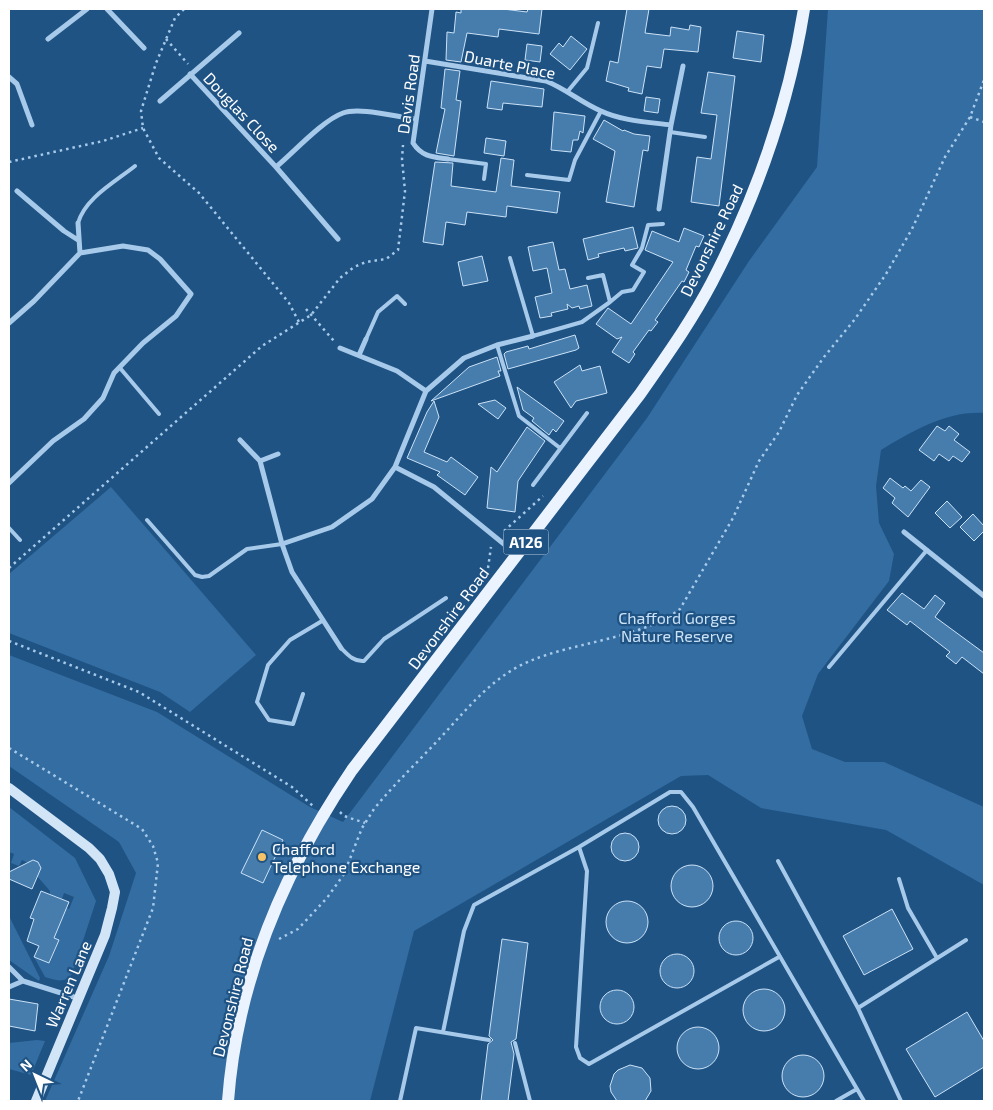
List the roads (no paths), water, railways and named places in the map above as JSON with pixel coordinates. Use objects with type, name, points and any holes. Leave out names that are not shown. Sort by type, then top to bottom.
[{"type":"main road","name":"Devonshire Road","points":[[228,1101],[231,1065],[258,950],[286,883],[306,844],[352,770],[640,394],[677,340],[712,283],[744,214],[773,138],[794,62],[804,9]]},
{"type":"street","points":[[48,40],[87,9]]},
{"type":"street","points":[[106,9],[144,48]]},
{"type":"street","name":"Davis Road","points":[[432,9],[413,143],[419,152],[428,156],[448,159]]},
{"type":"street","name":"Douglas Close","points":[[160,101],[239,33]]},
{"type":"street","name":"Duarte Place","points":[[425,61],[546,81],[568,91],[601,111],[630,120],[671,125]]},
{"type":"street","points":[[659,209],[671,125],[683,66]]},
{"type":"street","name":"Douglas Close","points":[[192,72],[338,239]]},
{"type":"street","points":[[9,76],[17,84],[32,125]]},
{"type":"street","name":"Douglas Close","points":[[276,167],[328,122],[343,113],[359,112],[416,119]]},
{"type":"street","points":[[17,191],[64,231],[78,240]]},
{"type":"street","points":[[78,223],[80,253]]},
{"type":"street","points":[[9,322],[34,301],[80,253],[123,246],[148,250],[160,259],[191,294],[176,316],[143,343],[114,373],[103,398],[84,419],[54,441],[9,483]]},
{"type":"street","points":[[282,544],[332,527],[372,499],[395,467],[426,391],[464,358],[497,345],[533,336]]},
{"type":"street","points":[[359,355],[366,339]]},
{"type":"street","points":[[340,348],[397,371],[426,391]]},
{"type":"street","points":[[240,440],[260,461],[282,544],[292,572],[341,648]]},
{"type":"street","points":[[260,461],[278,454]]},
{"type":"street","points":[[395,467],[434,487],[516,555]]},
{"type":"street","points":[[904,532],[984,596]]},
{"type":"street","name":"Warren Lane","points":[[9,788],[89,848],[100,859],[109,874],[115,892],[105,934],[36,1101]]},
{"type":"street","points":[[9,967],[22,981],[77,998]]},
{"type":"street","points":[[9,987],[22,981]]},
{"type":"lane","points":[[568,91],[588,68],[598,23]]},
{"type":"lane","points":[[527,175],[570,180],[575,160],[601,111]]},
{"type":"lane","points":[[670,132],[705,137]]},
{"type":"lane","points":[[448,159],[486,164],[484,179]]},
{"type":"lane","points":[[78,223],[81,212],[90,202],[135,166]]},
{"type":"lane","points":[[510,258],[533,336],[582,322],[622,292],[633,290],[644,272],[632,265],[642,248],[646,229],[648,225],[663,224]]},
{"type":"lane","points":[[588,278],[603,275],[610,302]]},
{"type":"lane","points":[[366,339],[378,312],[398,296],[405,304]]},
{"type":"lane","points":[[497,345],[519,416],[560,448]]},
{"type":"lane","points":[[120,368],[159,414]]},
{"type":"lane","points":[[533,484],[587,413]]},
{"type":"lane","points":[[147,520],[195,575],[202,577],[209,576],[247,549],[282,544]]},
{"type":"lane","points":[[9,528],[20,540]]},
{"type":"lane","points":[[829,667],[926,550]]},
{"type":"lane","points":[[341,648],[350,657],[359,662],[364,661],[384,639],[446,598]]},
{"type":"lane","points":[[303,694],[293,724],[269,720],[257,702],[268,665],[290,640],[322,621]]},
{"type":"lane","points":[[443,1032],[464,931],[474,905],[670,792],[681,792],[693,807],[864,1101]]},
{"type":"lane","points":[[579,846],[587,871],[576,1047],[580,1058],[589,1064],[779,957]]},
{"type":"lane","points":[[778,860],[858,1008],[901,1101]]},
{"type":"lane","points":[[899,879],[908,908],[937,958]]},
{"type":"lane","points":[[858,1008],[966,940]]},
{"type":"lane","points":[[400,1101],[416,1028],[489,1040]]},
{"type":"lane","points":[[515,1043],[530,1101]]},
{"type":"lane","points":[[836,1101],[857,1089]]},
{"type":"place","name":"Chafford Telephone Exchange","points":[[262,857]]},
{"type":"park label","name":"Chafford Gorges Nature Reserve","points":[[677,626]]}]
